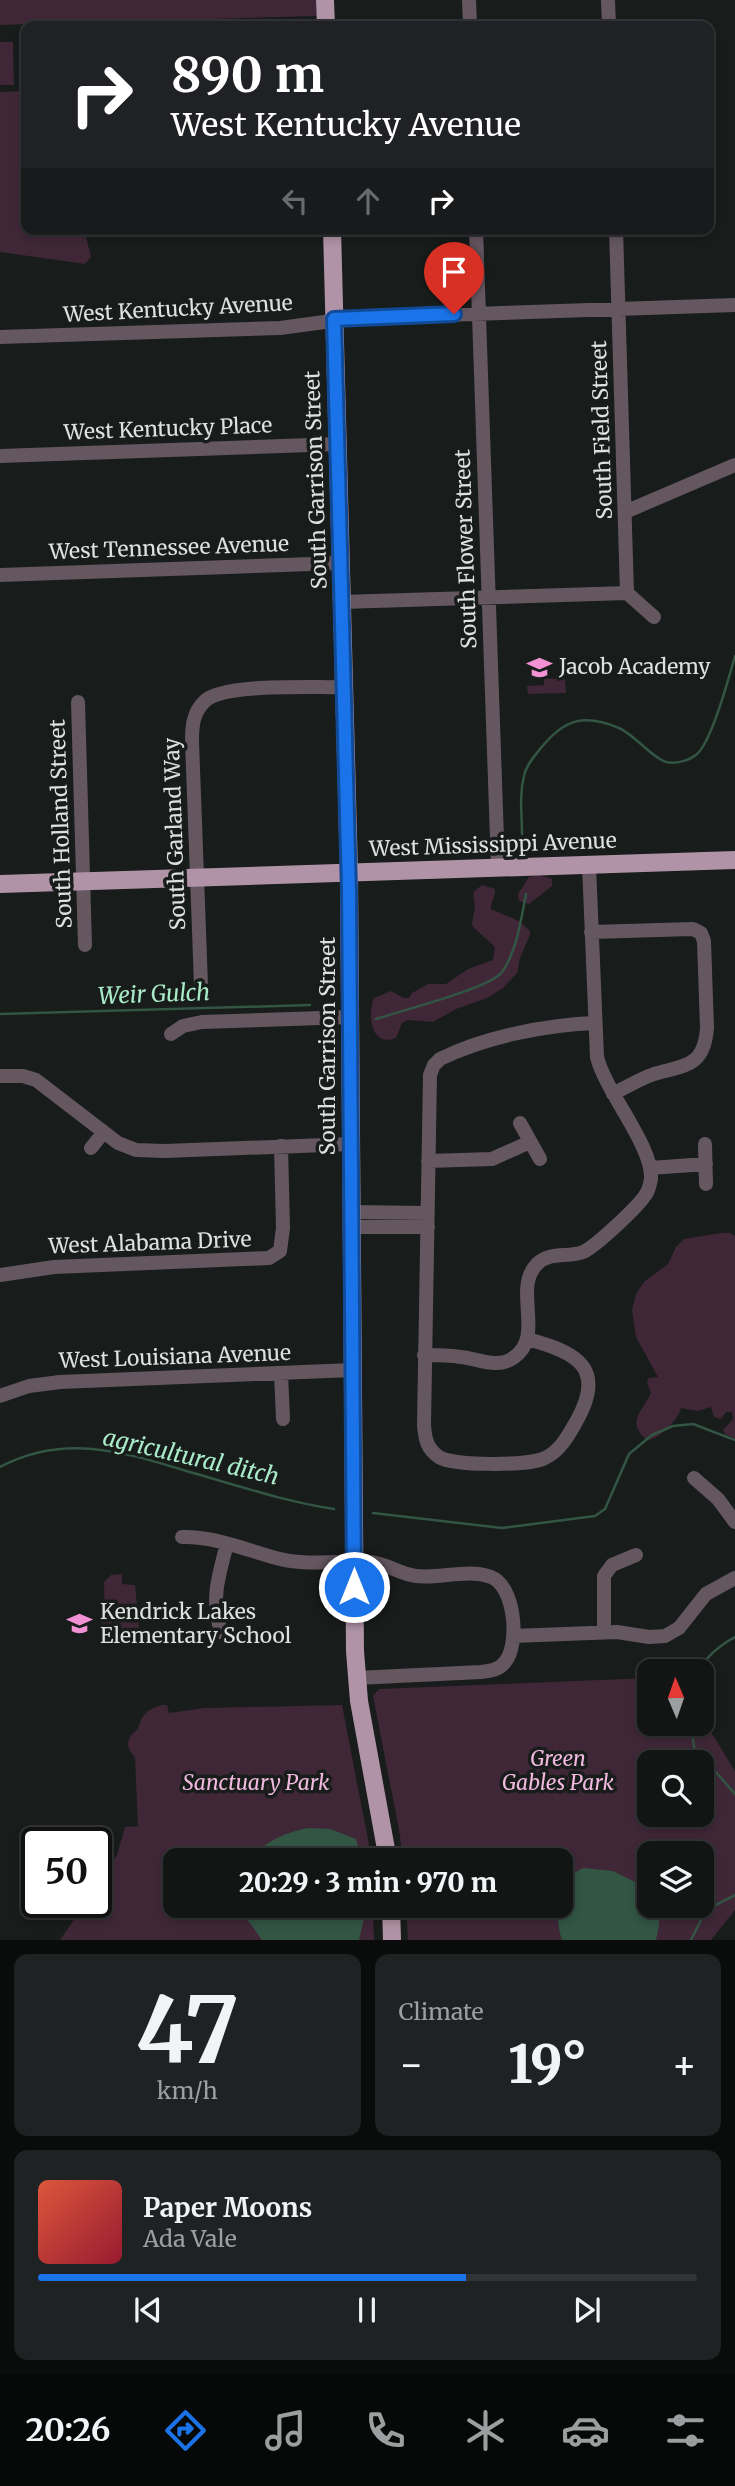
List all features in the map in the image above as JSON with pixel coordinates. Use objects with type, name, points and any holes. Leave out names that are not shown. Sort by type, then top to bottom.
[{"type":"main road","points":[[326,0],[326,21]]},
{"type":"main road","name":"South Garrison Street","points":[[332,235],[349,872],[356,1678],[386,1848]]},
{"type":"main road","name":"West Mississippi Avenue","points":[[0,884],[735,860]]},
{"type":"main road","points":[[391,1918],[392,1940]]},
{"type":"street","points":[[469,0],[470,21]]},
{"type":"street","points":[[608,0],[609,21]]},
{"type":"street","name":"South Flower Street","points":[[476,235],[498,868]]},
{"type":"street","name":"South Field Street","points":[[616,235],[628,593]]},
{"type":"street","name":"West Kentucky Avenue","points":[[0,338],[280,328],[334,319],[735,305]]},
{"type":"street","name":"West Kentucky Place","points":[[0,456],[338,444]]},
{"type":"street","points":[[625,512],[735,465]]},
{"type":"street","name":"West Tennessee Avenue","points":[[0,575],[340,563]]},
{"type":"street","points":[[342,602],[628,593],[653,617]]},
{"type":"street","name":"South Garland Way","points":[[201,985],[192,735],[199,707],[209,698],[228,691],[344,687]]},
{"type":"street","name":"South Holland Street","points":[[78,702],[85,945]]},
{"type":"street","points":[[424,1355],[463,1357],[499,1363],[516,1356],[527,1339],[528,1280],[534,1266],[546,1257],[579,1253],[593,1245],[644,1197],[650,1182],[650,1168],[644,1150],[598,1062],[594,1023],[589,865]]},
{"type":"street","points":[[591,932],[693,929],[701,933],[704,941],[707,1028],[701,1051],[685,1067],[653,1074],[613,1094]]},
{"type":"street","points":[[171,1034],[183,1026],[197,1022],[350,1017]]},
{"type":"street","points":[[527,1339],[559,1348],[575,1356],[584,1369],[589,1385],[586,1403],[565,1441],[553,1454],[535,1461],[458,1462],[444,1460],[433,1452],[426,1443],[424,1432],[431,1072],[437,1062],[455,1053],[536,1030],[594,1023]]},
{"type":"street","points":[[0,1076],[23,1076],[36,1080],[123,1146],[144,1151],[351,1144]]},
{"type":"street","points":[[520,1123],[540,1160]]},
{"type":"street","points":[[90,1148],[103,1132]]},
{"type":"street","points":[[428,1161],[487,1160],[501,1157],[530,1142]]},
{"type":"street","points":[[705,1144],[706,1184]]},
{"type":"street","name":"West Alabama Drive","points":[[0,1275],[54,1267],[269,1258],[279,1251],[283,1232],[281,1146]]},
{"type":"street","points":[[650,1168],[706,1164]]},
{"type":"street","points":[[352,1220],[428,1220]]},
{"type":"street","name":"West Louisiana Avenue","points":[[0,1396],[48,1383],[353,1370]]},
{"type":"street","points":[[281,1373],[283,1419]]},
{"type":"street","points":[[694,1478],[718,1499],[735,1522]]},
{"type":"street","points":[[182,1536],[197,1537],[288,1560],[377,1563],[415,1576],[476,1574],[494,1578],[505,1588],[509,1597],[513,1636],[509,1657],[503,1664],[493,1670],[356,1678]]},
{"type":"street","points":[[221,1632],[215,1611],[215,1597],[227,1544]]},
{"type":"street","points":[[604,1632],[602,1588],[605,1573],[615,1563],[636,1555]]},
{"type":"street","points":[[513,1636],[624,1632],[649,1637],[671,1633],[684,1623],[706,1594],[735,1577]]},
{"type":"green space","points":[[0,0],[316,0],[317,16],[21,21],[21,24],[0,25]]},
{"type":"green space","points":[[0,42],[13,42],[14,85],[0,85]]},
{"type":"green space","points":[[21,91],[21,235],[86,235],[91,257],[85,264],[0,252],[0,92]]},
{"type":"green space","points":[[565,678],[566,693],[528,694],[527,686],[544,685],[544,679]]},
{"type":"green space","points":[[539,875],[552,879],[552,886],[529,904],[519,901],[518,894],[529,877]]},
{"type":"green space","points":[[482,885],[495,889],[491,909],[519,921],[530,931],[517,973],[503,988],[487,998],[456,1009],[433,1022],[407,1020],[402,1023],[396,1038],[381,1038],[376,1034],[371,1021],[374,998],[391,991],[409,998],[412,993],[428,984],[446,984],[468,969],[493,960],[495,947],[472,923],[475,907],[473,892]]},
{"type":"green space","points":[[721,1233],[735,1236],[735,1439],[723,1430],[733,1419],[732,1412],[726,1412],[721,1419],[714,1417],[711,1407],[698,1411],[681,1408],[667,1428],[657,1437],[647,1440],[637,1428],[636,1422],[651,1393],[647,1382],[649,1378],[658,1377],[636,1337],[632,1310],[636,1294],[644,1282],[668,1264],[676,1247],[684,1239]]},
{"type":"green space","points":[[122,1574],[122,1584],[135,1585],[139,1627],[134,1633],[101,1635],[101,1621],[105,1620],[104,1582],[111,1575]]},
{"type":"green space","name":"Green Gables Park","points":[[637,1678],[637,1736],[713,1736],[735,1771],[735,1910],[711,1940],[408,1940],[407,1918],[573,1918],[573,1848],[401,1848],[373,1696],[379,1689]]},
{"type":"green space","name":"Sanctuary Park","points":[[167,1705],[169,1713],[204,1708],[342,1705],[370,1848],[163,1848],[163,1918],[373,1918],[374,1940],[60,1940],[75,1918],[112,1918],[112,1863],[125,1827],[138,1826],[135,1757],[128,1743],[141,1720],[152,1709]]},
{"type":"shaded area","points":[[308,1828],[330,1829],[356,1839],[359,1848],[261,1848],[291,1832]]},
{"type":"shaded area","points":[[584,1868],[613,1871],[637,1883],[637,1918],[659,1918],[656,1940],[562,1940],[558,1918],[573,1918],[575,1873]]},
{"type":"shaded area","points":[[364,1918],[359,1940],[262,1940],[247,1919]]},
{"type":"waterway","name":"Weir Gulch","points":[[522,834],[521,798],[525,772],[530,761],[558,731],[566,725],[585,720],[607,723],[625,731],[661,760],[670,763],[686,760],[703,747],[719,708],[735,656]]},
{"type":"waterway","name":"Weir Gulch","points":[[376,1019],[464,992],[502,972],[515,945],[526,894]]},
{"type":"waterway","name":"Weir Gulch","points":[[0,1014],[310,1005]]},
{"type":"waterway","name":"agricultural ditch","points":[[373,1513],[502,1528],[595,1516],[605,1509],[629,1454],[652,1435],[673,1426],[693,1424],[735,1440]]},
{"type":"waterway","name":"agricultural ditch","points":[[0,1467],[25,1456],[49,1450],[96,1449],[144,1459],[281,1498],[334,1509]]},
{"type":"waterway","name":"agricultural ditch","points":[[707,1659],[735,1637]]},
{"type":"waterway","name":"agricultural ditch","points":[[693,1736],[694,1747],[735,1794]]},
{"type":"waterway","name":"agricultural ditch","points":[[691,1940],[706,1910],[735,1895]]},
{"type":"place","name":"Jacob Academy","points":[[539,667]]},
{"type":"place","name":"Kendrick Lakes Elementary School","points":[[80,1624]]},
{"type":"route","points":[[354,1587],[349,891],[334,319],[454,314]]}]
